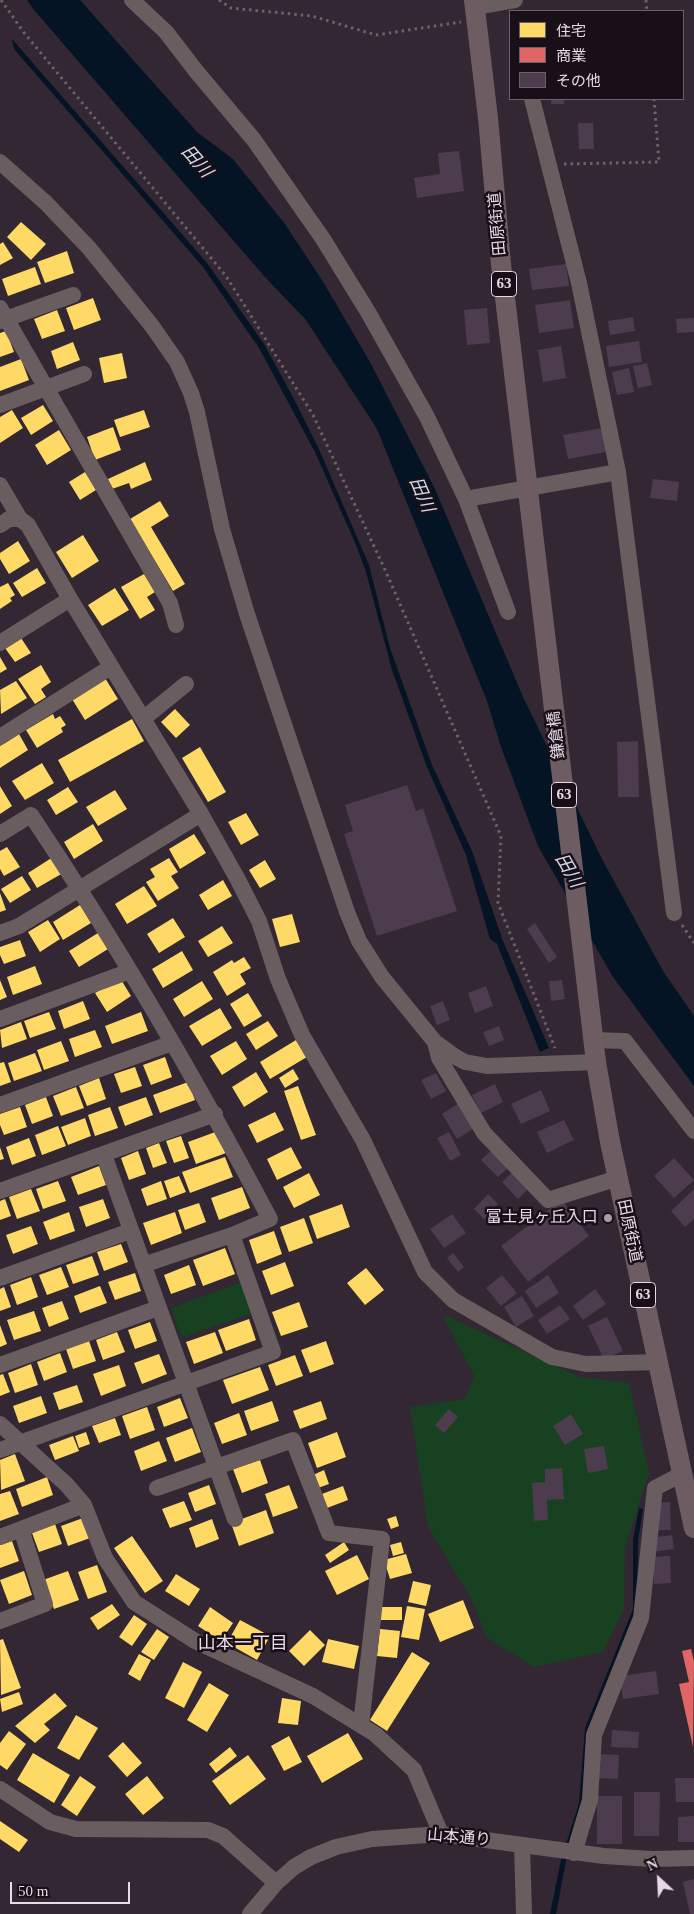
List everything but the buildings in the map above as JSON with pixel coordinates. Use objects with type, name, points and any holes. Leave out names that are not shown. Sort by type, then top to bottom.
[{"type":"main road","name":"田原街道","points":[[475,9],[537,567]]},
{"type":"main road","name":"鎌倉橋","points":[[537,567],[592,1031]]},
{"type":"main road","name":"田原街道","points":[[592,1031],[618,1178],[694,1528]]},
{"type":"street","points":[[132,0],[166,32],[254,140],[323,239],[368,312],[422,409],[466,500],[508,612]]},
{"type":"street","points":[[475,9],[516,0]]},
{"type":"street","points":[[532,100],[579,283],[618,472],[674,913]]},
{"type":"street","points":[[0,162],[46,203],[89,248],[152,326],[177,362],[197,412],[222,529],[247,614],[347,912],[359,941],[382,977],[435,1042],[465,1062],[487,1066],[596,1062]]},
{"type":"street","points":[[73,296],[2,316],[47,388],[170,604],[176,625]]},
{"type":"street","points":[[0,405],[84,374]]},
{"type":"street","points":[[466,500],[618,472]]},
{"type":"street","points":[[0,485],[20,519],[28,525],[70,599],[201,814],[237,878],[259,921],[278,979],[302,1035],[364,1140],[425,1272],[453,1300],[552,1357],[586,1364],[657,1362]]},
{"type":"street","points":[[0,525],[9,520],[20,519]]},
{"type":"street","points":[[0,643],[70,599]]},
{"type":"street","points":[[0,737],[111,667]]},
{"type":"street","points":[[143,719],[186,684]]},
{"type":"street","points":[[0,933],[19,926],[201,814]]},
{"type":"street","points":[[0,834],[31,815],[80,889],[130,971],[214,1114],[270,1219],[232,1235],[143,1266]]},
{"type":"street","points":[[0,1020],[130,971]]},
{"type":"street","points":[[592,1031],[624,1041],[694,1131]]},
{"type":"street","points":[[435,1042],[439,1058],[484,1133],[548,1200],[618,1178]]},
{"type":"street","points":[[0,1104],[172,1043]]},
{"type":"street","points":[[0,1191],[214,1114]]},
{"type":"street","points":[[104,1155],[235,1519]]},
{"type":"street","points":[[0,1278],[130,1231]]},
{"type":"street","points":[[0,1450],[273,1352],[232,1235]]},
{"type":"street","points":[[0,1365],[158,1308]]},
{"type":"street","points":[[0,1424],[67,1485],[84,1506],[105,1558],[134,1602],[195,1641],[313,1696],[375,1734],[414,1770],[441,1834]]},
{"type":"street","points":[[157,1488],[293,1440],[329,1533],[382,1539],[361,1725]]},
{"type":"street","points":[[574,1853],[590,1800],[594,1735],[641,1618],[655,1488],[682,1474]]},
{"type":"street","points":[[0,1537],[84,1506]]},
{"type":"street","points":[[0,1621],[45,1604],[21,1529]]},
{"type":"street","points":[[3,1795],[50,1822],[76,1829],[208,1830],[223,1836],[276,1883]]},
{"type":"street","name":"山本通り","points":[[250,1914],[276,1883],[294,1867],[311,1857],[336,1847],[372,1839],[441,1834],[574,1853],[652,1859],[694,1858]]},
{"type":"street","points":[[522,1845],[524,1914]]},
{"type":"path","points":[[1,0],[25,34],[226,276],[313,415],[386,572],[501,836],[498,904],[561,1064]]},
{"type":"path","points":[[218,0],[231,8],[312,16],[376,35],[475,9]]},
{"type":"path","points":[[549,165],[660,162],[654,100]]},
{"type":"path","points":[[674,913],[694,942]]},
{"type":"green space","points":[[241,1282],[253,1313],[181,1338],[171,1308]]},
{"type":"green space","points":[[442,1314],[580,1377],[629,1383],[649,1473],[625,1548],[624,1609],[603,1652],[534,1667],[487,1638],[471,1598],[428,1527],[410,1407],[465,1399],[474,1376]]},
{"type":"water","name":"田川","points":[[27,0],[80,0],[197,132],[233,159],[285,224],[322,280],[370,362],[435,489],[523,697],[603,861],[663,971],[694,1016],[694,1086],[613,977],[538,846],[501,747],[487,701],[377,429],[306,320],[264,276]]},
{"type":"water","points":[[12,39],[207,263],[264,344],[295,401],[318,447],[369,565],[390,648],[432,765],[472,851],[503,941],[549,1048],[540,1052],[497,944],[490,939],[466,855],[427,767],[392,670],[366,572],[315,452],[259,348],[203,267],[14,49]]},
{"type":"water","points":[[639,1508],[643,1509],[638,1540],[637,1611],[589,1732],[584,1804],[566,1861],[556,1914],[550,1914],[561,1860],[579,1803],[585,1728],[633,1609],[633,1539]]},
{"type":"place","name":"富士見ヶ丘入口","points":[[608,1218]]},
{"type":"district","name":"山本一丁目","points":[[243,1644]]}]
